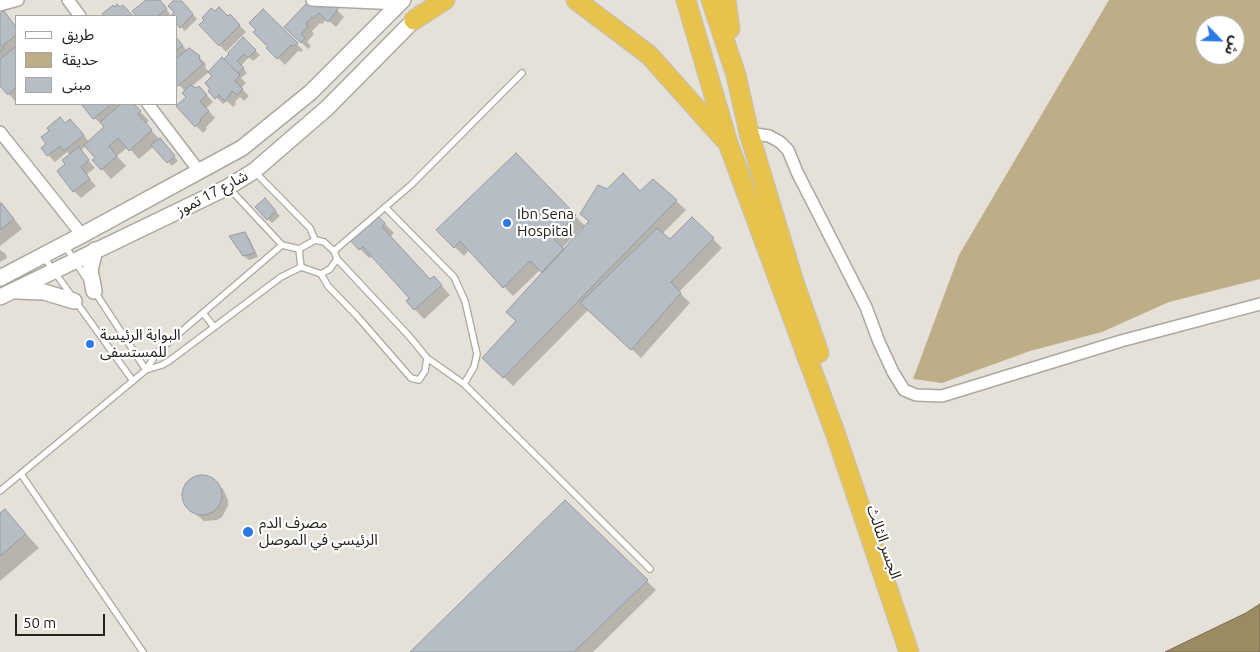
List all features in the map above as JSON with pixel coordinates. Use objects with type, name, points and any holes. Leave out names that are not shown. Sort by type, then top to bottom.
[{"type":"highway","points":[[414,20],[445,0]]},
{"type":"highway","points":[[576,0],[649,55],[728,143]]},
{"type":"highway","points":[[686,0],[728,143],[841,433]]},
{"type":"highway","points":[[711,0],[736,75]]},
{"type":"highway","points":[[726,0],[736,75],[749,133],[841,433]]},
{"type":"highway","name":"الجسر الثالث","points":[[841,433],[909,652]]},
{"type":"highway","name":"الجسر الثالث","points":[[841,433],[921,652]]},
{"type":"main road","name":"شارع 17 تموز","points":[[6,294],[228,188],[254,171],[327,108],[433,0]]},
{"type":"main road","name":"شارع 17 تموز","points":[[0,278],[82,236],[242,148],[311,92],[401,2]]},
{"type":"main road","points":[[311,92],[327,108]]},
{"type":"main road","points":[[94,290],[90,270],[95,250]]},
{"type":"main road","points":[[6,294],[44,292],[74,301]]},
{"type":"street","points":[[0,5],[18,0]]},
{"type":"street","points":[[68,0],[79,15]]},
{"type":"street","points":[[312,0],[401,2]]},
{"type":"street","points":[[149,105],[199,171]]},
{"type":"street","points":[[0,132],[82,236]]},
{"type":"street","points":[[749,133],[769,136],[780,142],[788,150],[797,172],[866,307],[893,372],[904,390],[916,395],[942,396],[1121,341],[1260,304]]},
{"type":"lane","points":[[334,251],[411,184],[522,74]]},
{"type":"lane","points":[[254,171],[310,228],[315,240]]},
{"type":"lane","points":[[228,188],[282,245],[299,249],[315,240],[324,242],[334,251],[337,259],[427,358],[464,384],[650,569]]},
{"type":"lane","points":[[386,207],[454,277],[465,301],[476,354],[474,367],[464,384]]},
{"type":"lane","points":[[64,244],[146,370]]},
{"type":"lane","points":[[0,491],[146,370],[156,354],[282,245]]},
{"type":"lane","points":[[299,249],[301,267]]},
{"type":"lane","points":[[43,256],[133,381]]},
{"type":"lane","points":[[322,274],[330,269],[337,259]]},
{"type":"lane","points":[[146,370],[169,361],[281,277],[301,267],[322,274],[328,286],[411,378],[419,380],[425,371],[427,358]]},
{"type":"lane","points":[[203,313],[214,327]]},
{"type":"lane","points":[[21,474],[143,652]]},
{"type":"green space","points":[[1109,0],[1260,0],[1260,279],[1169,302],[1102,332],[1030,351],[942,383],[913,379],[959,255]]},
{"type":"shaded area","points":[[1260,604],[1260,652],[1165,652],[1246,613]]},
{"type":"building","points":[[146,0],[160,0],[167,9],[158,15],[135,15],[132,11]]},
{"type":"building","points":[[173,1],[182,1],[193,14],[180,28],[178,26],[178,15],[172,15],[174,12],[168,6]]},
{"type":"building","points":[[316,1],[331,2],[338,9],[328,22],[319,13],[314,18],[312,17],[306,23],[308,27],[301,34],[305,38],[301,43],[284,27],[307,3],[311,6]]},
{"type":"building","points":[[117,4],[120,7],[123,5],[132,15],[102,14],[113,5],[115,7]]},
{"type":"building","points":[[219,7],[228,16],[230,14],[240,25],[219,46],[199,25],[204,20],[202,18],[211,8],[215,11]]},
{"type":"building","points":[[263,9],[298,43],[294,46],[291,45],[277,59],[253,32],[256,30],[249,23]]},
{"type":"building","points":[[4,11],[15,26],[15,36],[2,46],[4,49],[0,52],[0,14]]},
{"type":"building","points":[[243,37],[256,50],[248,58],[244,54],[237,61],[244,68],[238,73],[224,59]]},
{"type":"building","points":[[178,40],[183,46],[178,49]]},
{"type":"building","points":[[15,47],[15,88],[8,95],[0,86],[0,59]]},
{"type":"building","points":[[189,48],[200,56],[199,59],[203,64],[178,86],[178,57]]},
{"type":"building","points":[[222,57],[240,75],[235,81],[243,89],[237,95],[232,91],[225,101],[219,95],[215,99],[208,91],[210,89],[205,83],[212,76],[208,72]]},
{"type":"building","points":[[190,85],[197,88],[199,86],[207,95],[200,101],[209,111],[200,119],[201,121],[195,127],[176,106],[186,97],[182,93]]},
{"type":"building","points":[[82,105],[111,105],[93,119]]},
{"type":"building","points":[[120,105],[135,105],[141,111],[138,114],[152,130],[129,151],[118,138],[109,146],[117,156],[101,170],[92,160],[95,158],[84,145],[104,127],[100,122]]},
{"type":"building","points":[[60,117],[65,123],[70,119],[84,135],[64,151],[60,146],[47,156],[41,148],[46,144],[41,137],[49,131],[47,128]]},
{"type":"building","points":[[160,138],[175,156],[167,163],[151,145]]},
{"type":"building","points":[[79,147],[89,160],[81,167],[90,179],[73,192],[57,171],[65,164],[62,160]]},
{"type":"building","name":"Ibn Sena Hospital","points":[[516,153],[576,215],[553,238],[564,249],[542,273],[530,261],[503,288],[460,241],[454,248],[436,230]]},
{"type":"building","points":[[623,173],[640,191],[653,179],[677,200],[503,378],[482,358],[516,321],[506,312],[589,221],[580,214],[598,185],[607,189]]},
{"type":"building","points":[[265,198],[276,211],[267,220],[255,207]]},
{"type":"building","points":[[2,204],[14,219],[0,230],[0,205]]},
{"type":"building","points":[[377,215],[385,223],[382,227],[430,279],[434,276],[442,285],[414,310],[406,301],[409,298],[363,247],[359,250],[350,240]]},
{"type":"building","points":[[692,217],[714,238],[671,282],[681,293],[631,350],[580,303],[657,228],[670,239]]},
{"type":"building","points":[[245,232],[255,253],[243,256],[229,236]]},
{"type":"building","points":[[198,475],[206,475],[213,478],[219,484],[222,495],[219,506],[213,512],[206,515],[198,515],[191,512],[185,506],[182,499],[182,491],[185,484],[191,478]]},
{"type":"building","points":[[565,500],[648,580],[574,652],[410,652]]},
{"type":"building","points":[[5,509],[26,534],[0,556],[0,513]]},
{"type":"place","name":"Ibn Sena Hospital","points":[[507,223]]},
{"type":"place","name":"البوابة الرئيسة للمستسفى","points":[[90,344]]},
{"type":"place","name":"مصرف الدم الرئيسي في الموصل","points":[[248,532]]}]
